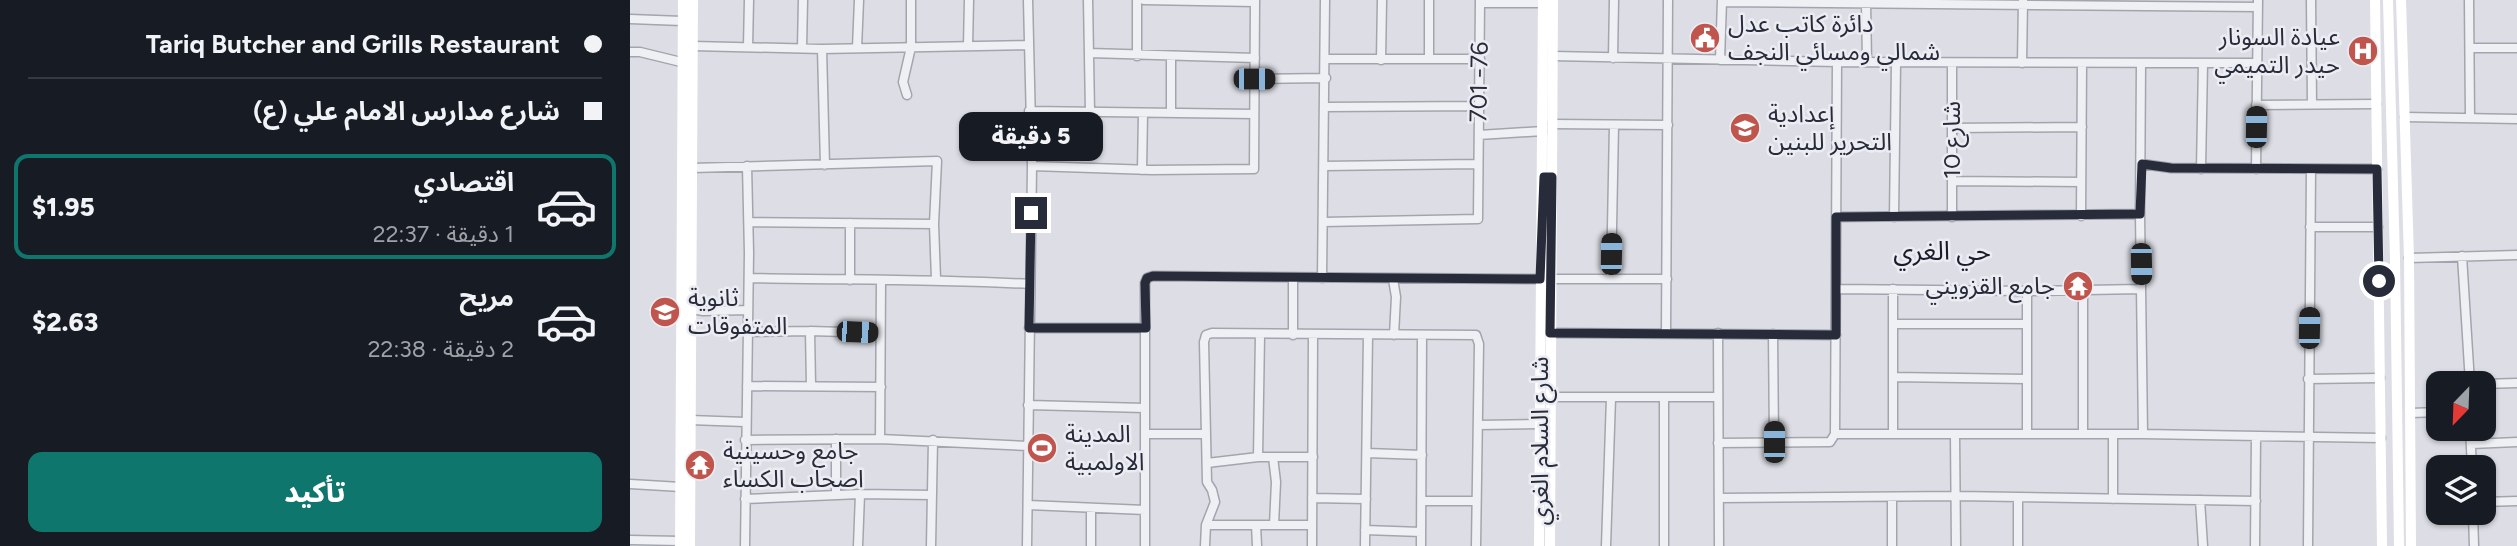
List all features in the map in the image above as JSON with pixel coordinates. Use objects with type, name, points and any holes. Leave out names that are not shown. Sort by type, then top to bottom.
[{"type":"main road","points":[[683,0],[683,544]]},
{"type":"main road","points":[[683,544],[690,420],[693,0]]},
{"type":"main road","points":[[2375,0],[2382,546]]},
{"type":"main road","points":[[2388,0],[2399,546]]},
{"type":"main road","points":[[2402,0],[2412,413],[2412,546]]},
{"type":"main road","name":"شارع السلام الغري","points":[[1547,1],[1553,56],[1547,128]]},
{"type":"main road","name":"شارع السلام الغري","points":[[1547,1],[1548,177],[1540,424],[1550,546]]},
{"type":"main road","points":[[2389,64],[2403,64]]},
{"type":"main road","points":[[2377,169],[2392,168]]},
{"type":"main road","name":"شارع السلام الغري","points":[[1539,546],[1551,397],[1550,333],[1545,279]]},
{"type":"main road","points":[[2379,334],[2396,334]]},
{"type":"main road","points":[[2398,491],[2412,491]]},
{"type":"street","points":[[748,47],[749,0]]},
{"type":"street","points":[[802,48],[803,0]]},
{"type":"street","points":[[858,48],[859,0]]},
{"type":"street","points":[[907,95],[903,82],[911,47],[911,0]]},
{"type":"street","points":[[968,46],[969,0]]},
{"type":"street","points":[[1027,546],[1032,166],[1028,0]]},
{"type":"street","points":[[1088,0],[1090,112]]},
{"type":"street","points":[[1137,0],[1137,56]]},
{"type":"street","points":[[1032,166],[1142,170],[1254,169],[1255,1],[1144,0]]},
{"type":"street","points":[[1322,278],[1325,0]]},
{"type":"street","points":[[1381,60],[1382,0]]},
{"type":"street","points":[[1429,0],[1429,60]]},
{"type":"street","points":[[1613,58],[1614,0]]},
{"type":"street","points":[[1666,333],[1668,0]]},
{"type":"street","points":[[2311,0],[2312,104]]},
{"type":"street","points":[[2469,0],[2470,118]]},
{"type":"street","points":[[1480,1],[1547,1]]},
{"type":"street","name":"701 -76","points":[[1323,222],[1478,219],[1480,1]]},
{"type":"street","points":[[1720,60],[1722,1],[2258,4],[2256,169]]},
{"type":"street","points":[[1866,3],[1867,62]]},
{"type":"street","points":[[2022,63],[2023,3]]},
{"type":"street","points":[[630,19],[682,21]]},
{"type":"street","points":[[693,46],[822,49],[1028,45]]},
{"type":"street","points":[[2470,48],[2517,48]]},
{"type":"street","points":[[822,49],[825,165]]},
{"type":"street","points":[[630,52],[681,62]]},
{"type":"street","points":[[1090,53],[1255,58]]},
{"type":"street","points":[[1553,56],[1837,62],[2257,63]]},
{"type":"street","points":[[1171,57],[1171,113]]},
{"type":"street","points":[[1325,59],[1480,59]]},
{"type":"street","points":[[1718,443],[1830,442],[1835,434],[1837,62]]},
{"type":"street","points":[[1894,217],[1896,62]]},
{"type":"street","name":"شارع 10","points":[[1952,63],[1952,217]]},
{"type":"street","points":[[2081,216],[2082,63]]},
{"type":"street","points":[[2141,63],[2143,434]]},
{"type":"street","points":[[2201,169],[2203,63]]},
{"type":"street","points":[[1254,79],[1326,78]]},
{"type":"street","points":[[2256,105],[2376,104]]},
{"type":"street","points":[[1325,107],[1479,106]]},
{"type":"street","points":[[1029,111],[1254,114]]},
{"type":"street","points":[[1142,170],[1143,113]]},
{"type":"street","points":[[2405,117],[2517,119]]},
{"type":"street","points":[[1611,279],[1614,125]]},
{"type":"street","points":[[1479,135],[1547,128],[1668,125]]},
{"type":"street","points":[[1952,128],[2082,127]]},
{"type":"street","points":[[692,169],[937,161],[934,224],[936,279]]},
{"type":"street","points":[[1324,166],[1478,164]]},
{"type":"street","points":[[2142,164],[2163,168],[2201,169],[2377,169]]},
{"type":"street","points":[[745,546],[749,222],[747,166]]},
{"type":"street","points":[[2308,546],[2311,169]]},
{"type":"street","points":[[1952,181],[2081,182]]},
{"type":"street","points":[[1836,217],[2140,214]]},
{"type":"street","points":[[749,222],[934,224]]},
{"type":"street","points":[[850,223],[850,280]]},
{"type":"street","points":[[2310,227],[2378,228]]},
{"type":"street","points":[[2409,258],[2517,255]]},
{"type":"street","points":[[2462,256],[2469,371]]},
{"type":"street","points":[[748,278],[881,281],[936,279],[1030,284]]},
{"type":"street","points":[[1145,546],[1147,278],[1667,279]]},
{"type":"street","points":[[1293,278],[1293,335]]},
{"type":"street","points":[[1393,279],[1396,297],[1394,335]]},
{"type":"street","points":[[880,439],[881,281]]},
{"type":"street","points":[[1836,289],[2141,289]]},
{"type":"street","points":[[1893,289],[1893,434]]},
{"type":"street","points":[[2027,291],[2027,435]]},
{"type":"street","points":[[2083,291],[2083,434]]},
{"type":"street","points":[[692,309],[748,310]]},
{"type":"street","points":[[1893,324],[2027,324]]},
{"type":"street","points":[[1029,328],[1146,328]]},
{"type":"street","points":[[810,331],[811,385]]},
{"type":"street","points":[[748,332],[880,333]]},
{"type":"street","points":[[1205,546],[1206,525],[1215,502],[1213,490],[1207,482],[1205,434],[1204,342],[1206,335],[1212,333],[1470,334],[1478,338],[1476,546]]},
{"type":"street","points":[[1550,333],[1836,335]]},
{"type":"street","points":[[1718,333],[1719,546]]},
{"type":"street","points":[[1773,334],[1774,442]]},
{"type":"street","points":[[1258,457],[1260,335]]},
{"type":"street","points":[[1312,546],[1313,335]]},
{"type":"street","points":[[1365,546],[1368,335]]},
{"type":"street","points":[[1421,546],[1422,335]]},
{"type":"street","points":[[1893,377],[2027,379]]},
{"type":"street","points":[[2308,379],[2380,378]]},
{"type":"street","points":[[2496,384],[2517,383]]},
{"type":"street","points":[[747,386],[881,387]]},
{"type":"street","points":[[1551,397],[1718,397]]},
{"type":"street","points":[[1664,397],[1664,546]]},
{"type":"street","points":[[1606,546],[1611,398]]},
{"type":"street","points":[[1028,405],[1145,408]]},
{"type":"street","points":[[2412,413],[2426,412]]},
{"type":"street","points":[[690,420],[745,422]]},
{"type":"street","points":[[1479,425],[1540,424]]},
{"type":"street","points":[[1145,434],[1205,434]]},
{"type":"street","points":[[1835,434],[2143,434],[2381,438]]},
{"type":"street","points":[[2113,434],[2113,499]]},
{"type":"street","points":[[1955,435],[1956,546]]},
{"type":"street","points":[[2255,546],[2256,436]]},
{"type":"street","points":[[836,439],[836,495]]},
{"type":"street","points":[[746,440],[933,440],[1028,446]]},
{"type":"street","points":[[931,546],[933,440]]},
{"type":"street","points":[[2471,441],[2471,455]]},
{"type":"street","points":[[2471,444],[2517,442]]},
{"type":"street","points":[[1367,453],[1422,455]]},
{"type":"street","points":[[1207,463],[1258,457],[1312,457]]},
{"type":"street","points":[[1273,457],[1276,482],[1274,525]]},
{"type":"street","points":[[630,484],[681,486]]},
{"type":"street","points":[[745,499],[860,494],[932,495]]},
{"type":"street","points":[[859,546],[860,494]]},
{"type":"street","points":[[1719,498],[1957,496],[2256,501]]},
{"type":"street","points":[[1892,497],[1892,546]]},
{"type":"street","points":[[2018,497],[2018,546]]},
{"type":"street","points":[[1312,498],[1366,499]]},
{"type":"street","points":[[2200,500],[2203,546]]},
{"type":"street","points":[[1422,501],[1476,502]]},
{"type":"street","points":[[2496,502],[2517,501]]},
{"type":"street","points":[[1027,505],[1145,510]]},
{"type":"street","points":[[1091,508],[1091,546]]},
{"type":"street","points":[[1206,525],[1312,525]]},
{"type":"street","points":[[1256,525],[1256,546]]},
{"type":"street","points":[[2473,525],[2474,546]]},
{"type":"street","points":[[1365,530],[1421,532]]},
{"type":"street","points":[[630,540],[683,544]]},
{"type":"place","name":"دائرة كاتب عدل شمالي ومسائي النجف","points":[[1705,38]]},
{"type":"place","name":"عيادة السونار حيدر التميمي","points":[[2363,51]]},
{"type":"place","name":"إعدادية التحرير للبنين","points":[[1745,128]]},
{"type":"place","name":"جامع القزويني","points":[[2078,286]]},
{"type":"place","name":"ثانوية المتفوقات","points":[[665,312]]},
{"type":"place","name":"المدينة الاولمبية","points":[[1042,448]]},
{"type":"place","name":"جامع وحسينية اصحاب الكساء","points":[[700,465]]},
{"type":"district","name":"حي الغري","points":[[1942,251]]},
{"type":"route","points":[[1031,213],[1029,328],[1146,328],[1145,283],[1147,278],[1153,276],[1540,279],[1544,177],[1552,177],[1550,333],[1836,335],[1836,217],[2140,214],[2142,164],[2171,168],[2377,169],[2379,281]]}]
